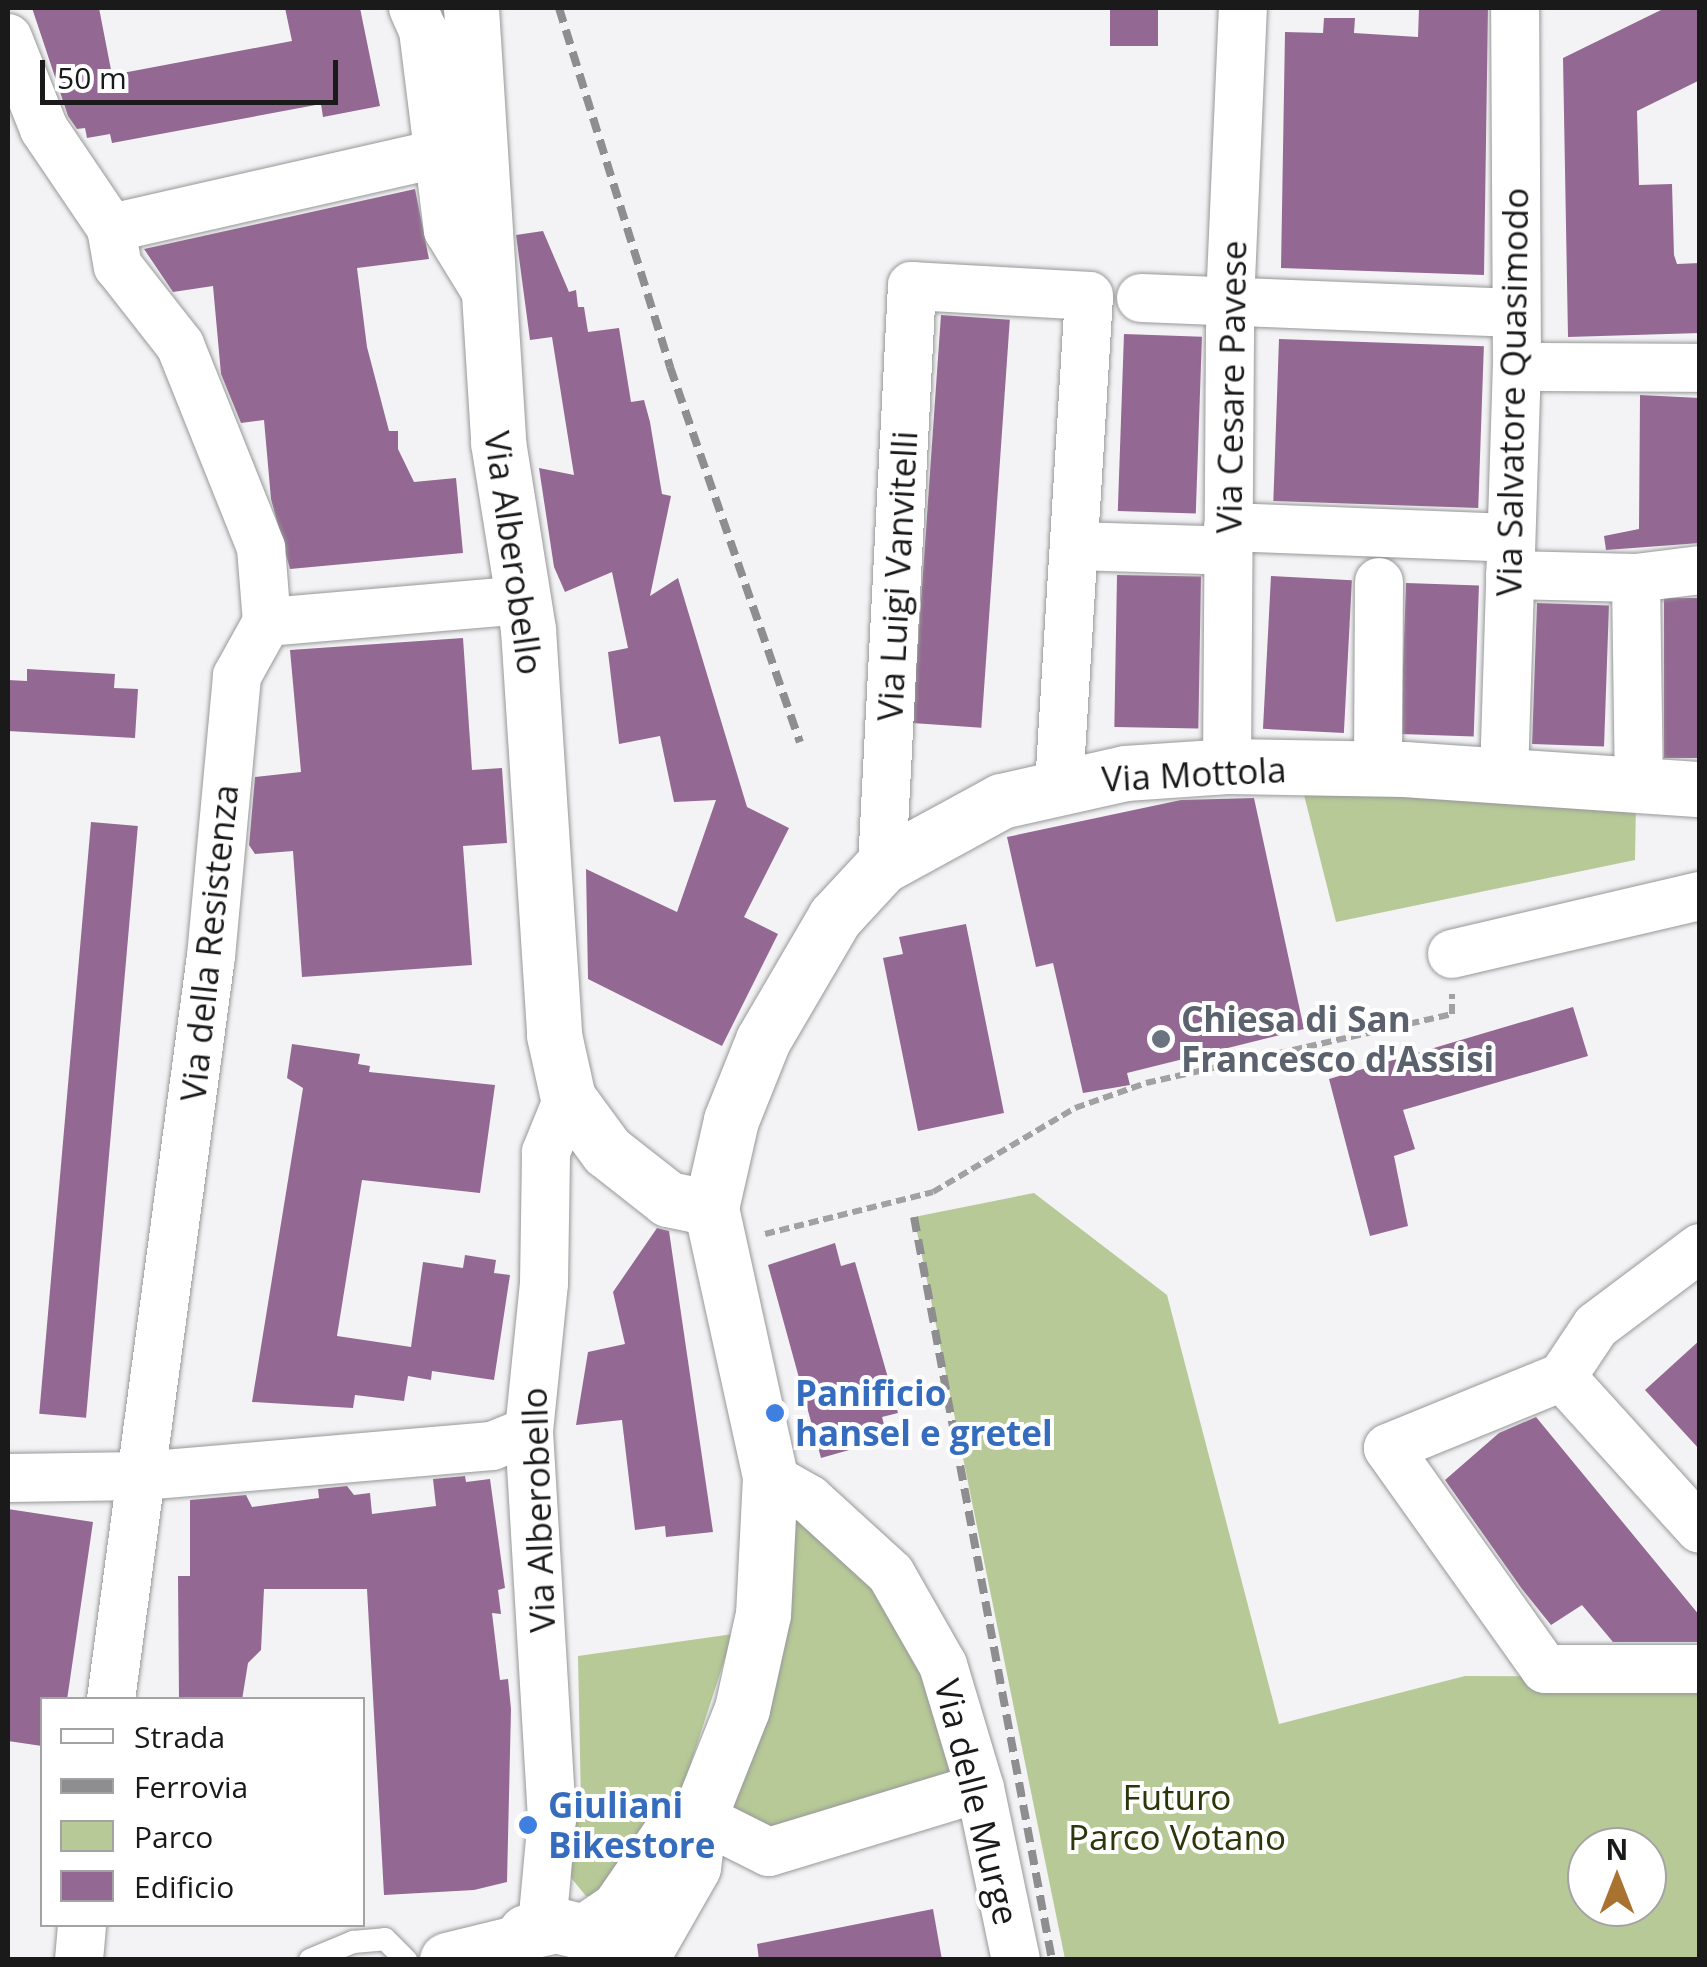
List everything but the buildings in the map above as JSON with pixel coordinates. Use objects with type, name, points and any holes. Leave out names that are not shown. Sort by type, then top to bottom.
[{"type":"main road","name":"Via Alberobello","points":[[471,8],[498,442],[524,600],[547,856],[554,1035],[568,1098],[607,1151],[668,1198],[728,1223]]},
{"type":"main road","name":"Via Mottola","points":[[640,1960],[693,1867],[700,1817],[742,1709],[762,1614],[770,1477],[728,1223],[732,1120],[763,1040],[835,918],[882,866],[1001,801],[1058,784],[1227,766],[1504,776],[1700,789]]},
{"type":"main road","points":[[447,1960],[549,1944],[618,1910],[669,1835],[700,1817]]},
{"type":"street","points":[[413,8],[423,30],[448,230],[486,292]]},
{"type":"street","name":"Via Cesare Pavese","points":[[1227,766],[1216,538],[1243,8]]},
{"type":"street","name":"Via Salvatore Quasimodo","points":[[1504,776],[1517,367],[1516,8]]},
{"type":"street","points":[[8,38],[44,129],[111,228],[118,266],[180,346],[260,548],[266,622],[524,600]]},
{"type":"street","points":[[111,228],[438,154]]},
{"type":"street","name":"Via Luigi Vanvitelli","points":[[882,866],[912,286],[1088,296],[1074,546]]},
{"type":"street","points":[[1141,298],[1516,312]]},
{"type":"street","points":[[1517,367],[1700,368]]},
{"type":"street","points":[[1058,784],[1074,546],[1216,538],[1511,557],[1636,578],[1700,570]]},
{"type":"street","points":[[1636,578],[1638,784]]},
{"type":"street","points":[[1378,770],[1379,582]]},
{"type":"street","name":"Via della Resistenza","points":[[111,1697],[212,956],[237,676],[266,622]]},
{"type":"street","points":[[1452,954],[1700,896]]},
{"type":"street","name":"Via Alberobello","points":[[549,1944],[552,1819],[528,1431],[544,1284],[546,1152],[568,1098]]},
{"type":"street","points":[[1700,1248],[1596,1326],[1562,1377],[1388,1448],[1545,1669],[1700,1669]]},
{"type":"street","points":[[1562,1377],[1700,1529]]},
{"type":"street","points":[[8,1478],[142,1476],[492,1446],[528,1431]]},
{"type":"street","name":"Via delle Murge","points":[[770,1477],[809,1499],[891,1574],[943,1664],[980,1788],[1016,1960]]},
{"type":"street","points":[[700,1817],[769,1852],[980,1788]]},
{"type":"street","points":[[80,1960],[82,1927]]},
{"type":"lane","points":[[310,1960],[353,1942],[385,1939],[406,1960]]},
{"type":"path","points":[[728,1223],[933,1192],[1075,1108],[1146,1083],[1452,1014],[1452,954]]},
{"type":"green space","points":[[1302,787],[1636,800],[1635,860],[1336,922]]},
{"type":"green space","name":"Futuro Parco Votano","points":[[1034,1193],[1167,1295],[1279,1724],[1465,1676],[1699,1677],[1699,1959],[1065,1959],[914,1217]]},
{"type":"green space","points":[[790,1509],[881,1585],[928,1671],[964,1772],[771,1835],[717,1813]]},
{"type":"green space","points":[[733,1634],[683,1787],[605,1896],[586,1896],[567,1873],[567,1819],[581,1805],[578,1656]]},
{"type":"railway","points":[[559,8],[670,367],[800,742]]},
{"type":"railway","points":[[914,1217],[1052,1960]]},
{"type":"place","name":"Chiesa di San Francesco d'Assisi","points":[[1161,1039]]},
{"type":"place","name":"Panificio hansel e gretel","points":[[775,1413]]},
{"type":"place","name":"Giuliani Bikestore","points":[[528,1825]]}]
